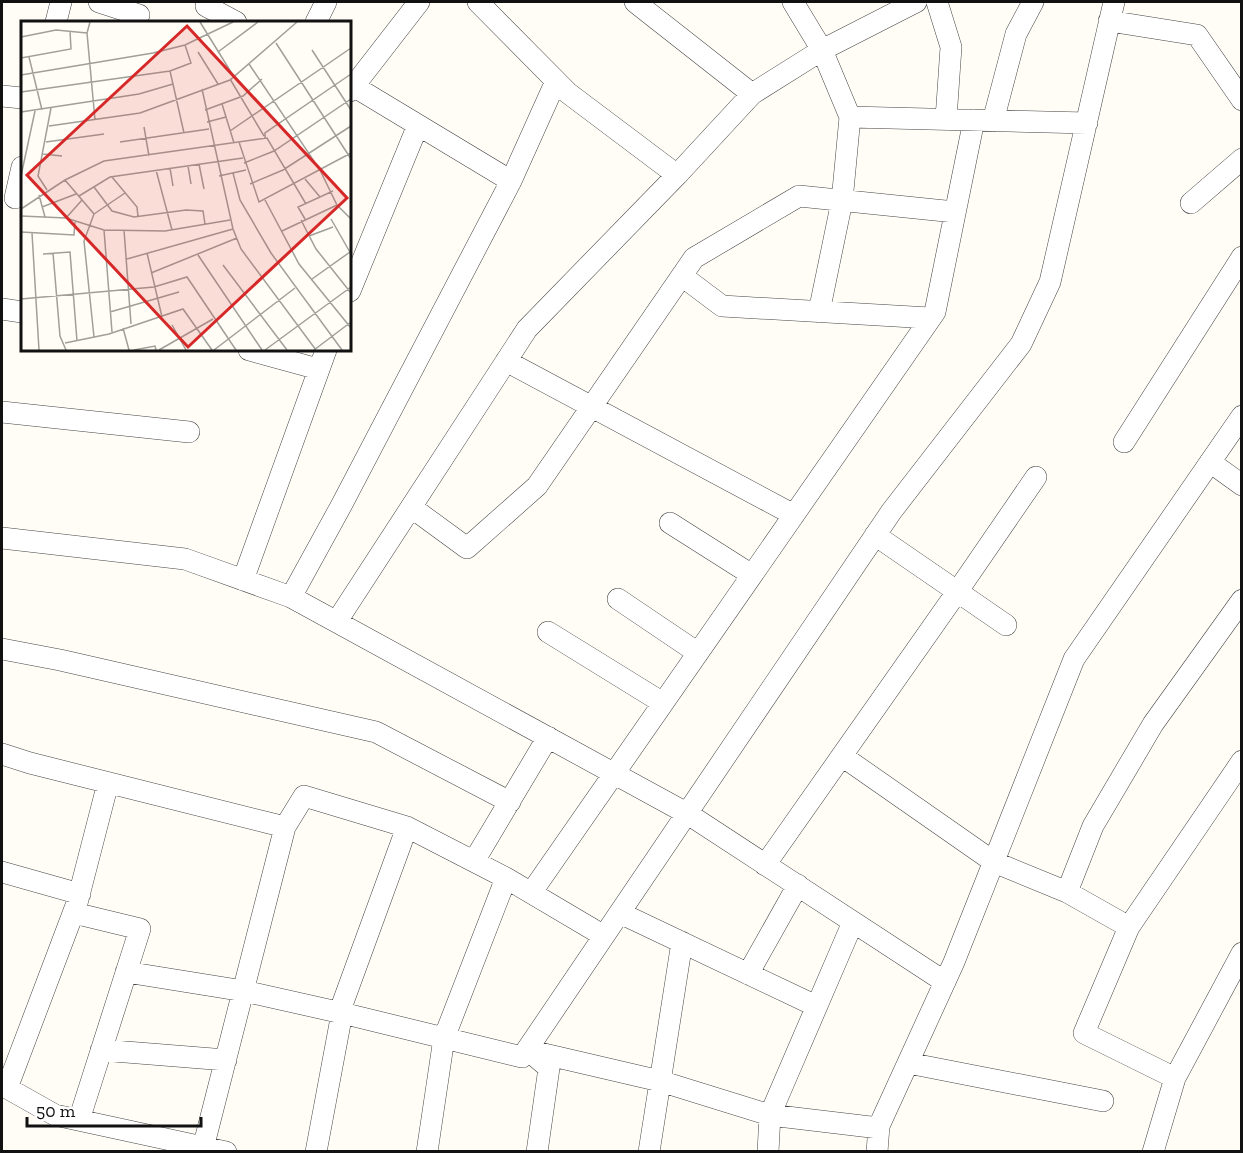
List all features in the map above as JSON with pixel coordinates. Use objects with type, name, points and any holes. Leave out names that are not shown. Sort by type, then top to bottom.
[{"type":"street","points":[[57,21],[62,2]]},
{"type":"street","points":[[99,2],[139,15]]},
{"type":"street","points":[[316,21],[326,2]]},
{"type":"street","points":[[418,2],[351,87],[511,181]]},
{"type":"street","points":[[478,2],[568,93],[677,174]]},
{"type":"street","points":[[635,2],[752,94]]},
{"type":"street","points":[[793,2],[822,50],[850,117],[842,201],[819,312]]},
{"type":"street","points":[[337,621],[527,328],[752,94],[883,8],[916,2]]},
{"type":"street","points":[[937,2],[951,47],[946,120]]},
{"type":"street","points":[[531,893],[935,312],[955,212],[983,121],[1016,34],[1033,2]]},
{"type":"street","points":[[205,10],[233,21]]},
{"type":"street","points":[[126,972],[244,991],[522,1057],[891,512],[1020,344],[1050,282],[1112,11],[1197,35],[1242,100]]},
{"type":"street","points":[[291,597],[511,181],[556,81]]},
{"type":"street","points":[[2,96],[21,98]]},
{"type":"street","points":[[850,117],[1087,123]]},
{"type":"street","points":[[351,289],[418,125]]},
{"type":"street","points":[[1191,203],[1242,159]]},
{"type":"street","points":[[13,198],[21,170]]},
{"type":"street","points":[[411,507],[467,548],[537,486],[694,258],[799,196],[955,212]]},
{"type":"street","points":[[1124,442],[1242,256]]},
{"type":"street","points":[[682,276],[722,306],[930,318]]},
{"type":"street","points":[[2,309],[21,312]]},
{"type":"street","points":[[243,580],[322,359],[257,351]]},
{"type":"street","points":[[506,361],[794,515]]},
{"type":"street","points":[[2,412],[189,432]]},
{"type":"street","points":[[877,1152],[879,1126],[945,982],[1074,659],[1242,416]]},
{"type":"street","points":[[1210,462],[1242,486]]},
{"type":"street","points":[[765,865],[1036,477]]},
{"type":"street","points":[[670,523],[752,575]]},
{"type":"street","points":[[875,535],[1006,626]]},
{"type":"street","points":[[2,538],[184,560],[291,597],[688,814],[945,982]]},
{"type":"street","points":[[618,599],[698,653]]},
{"type":"street","points":[[1067,892],[1093,826],[1153,724],[1242,600]]},
{"type":"street","points":[[548,632],[663,703]]},
{"type":"street","points":[[2,649],[60,660],[376,732],[510,802]]},
{"type":"street","points":[[474,861],[548,737]]},
{"type":"street","points":[[2,754],[285,827]]},
{"type":"street","points":[[842,756],[994,862],[1067,892],[1129,927]]},
{"type":"street","points":[[1175,1078],[1084,1033],[1129,927],[1242,761]]},
{"type":"street","points":[[108,783],[77,904],[4,1088],[56,1115],[203,1149],[226,1152]]},
{"type":"street","points":[[203,1149],[285,827],[304,796],[407,827],[506,878],[604,936]]},
{"type":"street","points":[[316,1152],[342,1005],[407,827]]},
{"type":"street","points":[[2,872],[140,929],[79,1120]]},
{"type":"street","points":[[427,1152],[444,1038],[506,878]]},
{"type":"street","points":[[748,974],[798,885]]},
{"type":"street","points":[[620,913],[816,1006]]},
{"type":"street","points":[[768,1152],[770,1114],[853,921]]},
{"type":"street","points":[[649,1152],[682,942]]},
{"type":"street","points":[[1153,1152],[1175,1078],[1242,953]]},
{"type":"street","points":[[101,1050],[226,1060]]},
{"type":"street","points":[[527,1050],[660,1081],[770,1114],[879,1128]]},
{"type":"street","points":[[527,1050],[549,1068],[537,1152]]},
{"type":"street","points":[[908,1064],[1103,1101]]}]
